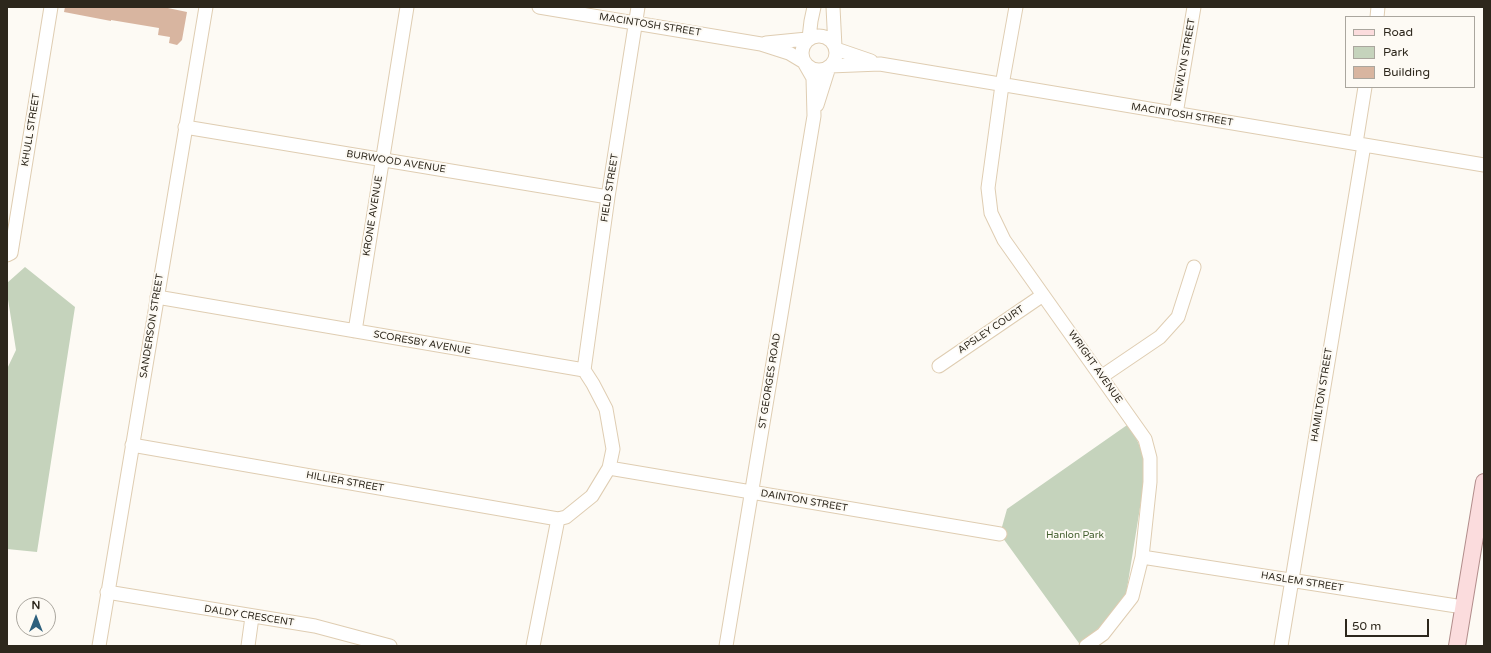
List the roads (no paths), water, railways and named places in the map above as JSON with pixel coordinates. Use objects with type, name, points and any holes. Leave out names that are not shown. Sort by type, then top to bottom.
[{"type":"main road","points":[[1457,646],[1484,482]]},
{"type":"street","name":"KHULL STREET","points":[[9,254],[51,7]]},
{"type":"street","name":"SANDERSON STREET","points":[[98,646],[206,7]]},
{"type":"street","name":"KRONE AVENUE","points":[[355,331],[407,7]]},
{"type":"street","name":"MACINTOSH STREET","points":[[539,7],[761,44],[789,54],[805,63]]},
{"type":"street","name":"FIELD STREET","points":[[584,370],[608,197],[638,7]]},
{"type":"street","points":[[808,39],[814,7]]},
{"type":"street","points":[[833,7],[836,48],[835,58],[829,66],[824,69],[814,69],[805,63],[801,52],[802,47],[808,39],[814,36],[825,36],[829,38],[836,48]]},
{"type":"street","name":"WRIGHT AVENUE","points":[[1016,7],[1002,85],[988,188],[991,212],[1004,240],[1145,439],[1150,458],[1150,482],[1142,557],[1132,597],[1103,634],[1086,646]]},
{"type":"street","name":"NEWLYN STREET","points":[[1176,114],[1194,7]]},
{"type":"street","name":"MACINTOSH STREET","points":[[761,44],[808,39]]},
{"type":"street","name":"MACINTOSH STREET","points":[[836,48],[880,64],[1484,165]]},
{"type":"street","name":"ST GEORGES ROAD","points":[[805,63],[813,78],[814,116]]},
{"type":"street","name":"MACINTOSH STREET","points":[[829,66],[880,64]]},
{"type":"street","name":"ST GEORGES ROAD","points":[[726,646],[814,116],[829,66]]},
{"type":"street","name":"HAMILTON STREET","points":[[1281,646],[1360,144],[1365,88]]},
{"type":"street","name":"BURWOOD AVENUE","points":[[185,127],[608,197]]},
{"type":"street","points":[[1101,377],[1160,337],[1178,318],[1194,267]]},
{"type":"street","name":"APSLEY COURT","points":[[939,366],[1043,295]]},
{"type":"street","name":"SCORESBY AVENUE","points":[[157,297],[584,370]]},
{"type":"street","points":[[533,646],[558,519],[566,517],[592,496],[609,468],[613,449],[606,409],[584,370]]},
{"type":"street","name":"HILLIER STREET","points":[[132,445],[558,519]]},
{"type":"street","name":"DAINTON STREET","points":[[609,468],[1000,534]]},
{"type":"street","name":"HASLEM STREET","points":[[1142,557],[1463,607]]},
{"type":"street","name":"DALDY CRESCENT","points":[[107,592],[252,617],[315,626],[390,646]]},
{"type":"street","points":[[248,646],[252,617]]},
{"type":"park label","name":"Hanlon Park","points":[[1075,535]]}]
